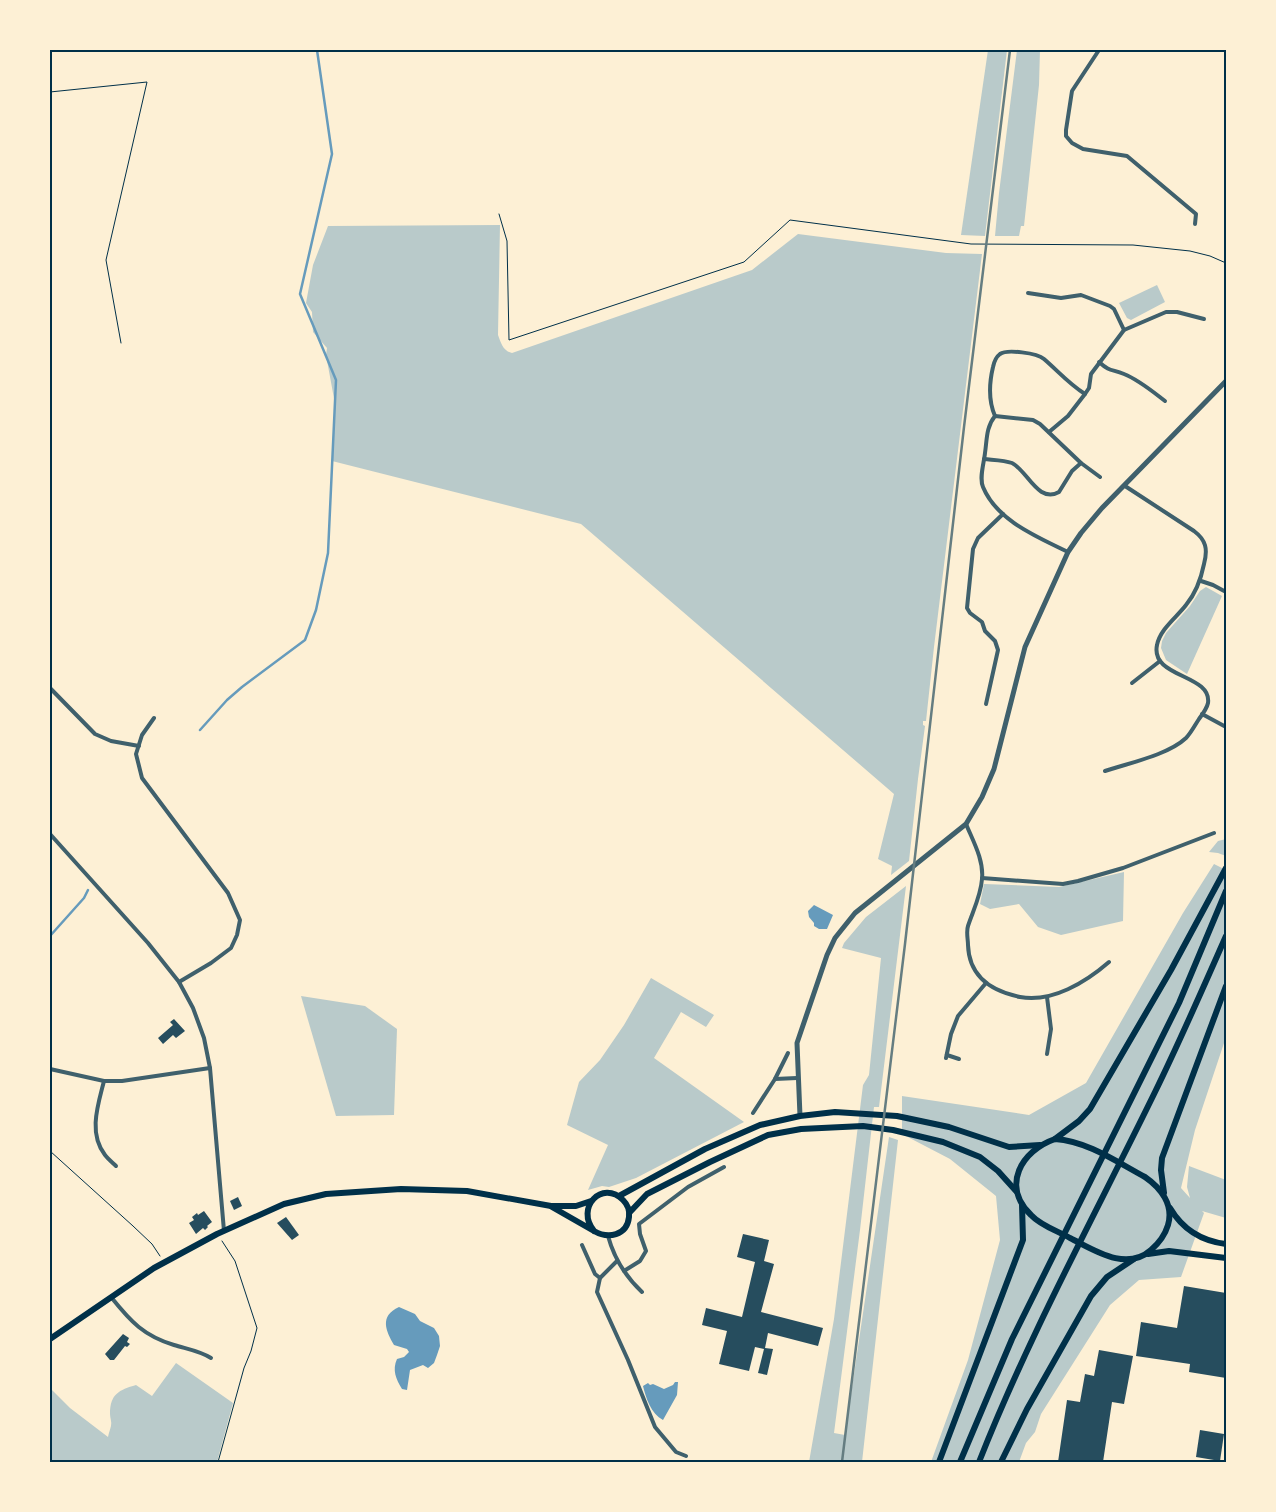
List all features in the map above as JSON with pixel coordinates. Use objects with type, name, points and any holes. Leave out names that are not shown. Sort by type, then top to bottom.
[{"type":"main road","points":[[619,1196],[705,1148],[760,1125],[800,1116],[835,1112],[897,1116],[949,1127],[1009,1147],[1040,1145],[1055,1139],[1079,1121],[1090,1109],[1180,954],[1226,868]]},
{"type":"main road","points":[[960,1462],[1012,1339],[1179,1003],[1226,891]]},
{"type":"main road","points":[[979,1462],[1027,1350],[1156,1090],[1226,936]]},
{"type":"main road","points":[[1146,1254],[1158,1244],[1169,1223],[1169,1213],[1160,1170],[1162,1158],[1226,986]]},
{"type":"main road","points":[[630,1212],[648,1194],[768,1135],[801,1129],[863,1126],[893,1130],[944,1142],[980,1157],[998,1170],[1016,1190],[1022,1205],[1039,1222],[1095,1251],[1122,1260],[1134,1259]]},
{"type":"main road","points":[[1055,1139],[1068,1140],[1080,1144],[1146,1177],[1164,1194]]},
{"type":"main road","points":[[1016,1190],[1016,1181],[1023,1162],[1040,1145]]},
{"type":"main road","points":[[50,1340],[164,1262],[221,1232],[284,1204],[326,1194],[401,1189],[467,1191],[551,1206],[576,1206],[591,1202]]},
{"type":"main road","points":[[551,1206],[594,1231],[608,1236],[621,1232],[629,1219],[630,1212],[627,1204],[619,1196],[605,1193],[598,1195],[591,1202],[586,1216],[589,1225],[594,1231]]},
{"type":"main road","points":[[1167,1203],[1182,1225],[1191,1233],[1203,1240],[1226,1244]]},
{"type":"main road","points":[[939,1462],[1022,1240],[1022,1205]]},
{"type":"main road","points":[[1000,1462],[1027,1409],[1091,1296],[1108,1277],[1134,1259],[1146,1254],[1169,1251],[1226,1258]]},
{"type":"street","points":[[1099,50],[1072,92],[1066,136],[1072,143],[1083,149],[1127,156],[1196,214],[1202,214]]},
{"type":"street","points":[[1195,224],[1196,214]]},
{"type":"street","points":[[1028,292],[1061,298],[1081,296],[1110,306],[1114,309],[1124,330]]},
{"type":"street","points":[[1049,432],[1068,416],[1085,394],[1089,388],[1091,374],[1124,330],[1166,312],[1177,312],[1204,319]]},
{"type":"street","points":[[1068,552],[1018,527],[1004,514],[983,486],[988,428],[995,416],[989,399],[994,360],[1001,353],[1009,351],[1037,355],[1043,358],[1072,386],[1085,394]]},
{"type":"street","points":[[1099,362],[1108,370],[1130,377],[1165,400]]},
{"type":"street","points":[[800,1116],[797,1043],[834,938],[855,913],[966,824],[982,797],[994,770],[1025,648],[1068,552],[1081,532],[1226,381]]},
{"type":"street","points":[[995,416],[1033,420],[1049,432],[1081,463],[1100,477]]},
{"type":"street","points":[[984,459],[1011,462],[1042,492],[1050,494],[1059,492],[1072,472],[1081,463]]},
{"type":"street","points":[[1105,771],[1168,750],[1178,744],[1187,736],[1208,703],[1206,694],[1201,687],[1166,667],[1160,661],[1156,647],[1159,639],[1188,604],[1201,581],[1206,550],[1205,543],[1194,530],[1124,486]]},
{"type":"street","points":[[986,704],[998,650],[995,641],[985,631],[982,622],[970,613],[967,608],[973,549],[978,538],[1004,514]]},
{"type":"street","points":[[1201,581],[1226,592]]},
{"type":"street","points":[[1132,683],[1160,661]]},
{"type":"street","points":[[50,688],[94,734],[110,741],[139,746]]},
{"type":"street","points":[[1202,714],[1226,727]]},
{"type":"street","points":[[154,718],[142,735],[136,754],[142,778],[228,893],[240,920],[238,935],[231,948],[211,964],[179,982]]},
{"type":"street","points":[[966,824],[979,853],[982,878],[967,928],[968,952],[975,972],[986,983],[1006,993],[1023,997],[1047,997],[1083,982],[1109,962]]},
{"type":"street","points":[[982,878],[1063,884],[1123,868],[1214,833]]},
{"type":"street","points":[[50,835],[148,943],[179,982],[197,1018],[204,1038],[210,1068],[221,1232]]},
{"type":"street","points":[[959,1059],[946,1056],[951,1034],[958,1016],[986,983]]},
{"type":"street","points":[[1047,997],[1051,1029],[1047,1054]]},
{"type":"street","points":[[753,1113],[775,1079],[788,1052]]},
{"type":"street","points":[[50,1069],[104,1081],[122,1081],[154,1078],[210,1068]]},
{"type":"street","points":[[775,1079],[797,1078]]},
{"type":"street","points":[[104,1081],[95,1121],[97,1137],[104,1155],[116,1166]]},
{"type":"street","points":[[624,1271],[640,1261],[646,1251],[640,1234],[639,1224],[688,1187],[724,1167]]},
{"type":"street","points":[[608,1236],[617,1260],[642,1292]]},
{"type":"street","points":[[582,1244],[595,1274],[600,1278]]},
{"type":"street","points":[[617,1260],[600,1278],[597,1292],[628,1360],[655,1428],[676,1452],[686,1456]]},
{"type":"street","points":[[111,1297],[123,1312],[145,1333],[175,1346],[204,1354],[211,1358]]},
{"type":"path","points":[[50,92],[147,82],[106,260],[121,343]]},
{"type":"path","points":[[499,214],[507,240],[508,340],[744,262],[790,220],[971,244],[1133,245],[1190,251],[1210,256],[1226,263]]},
{"type":"path","points":[[50,1151],[147,1239],[164,1262]]},
{"type":"path","points":[[218,1462],[257,1328],[234,1261],[221,1232]]},
{"type":"shaded area","points":[[988,50],[1007,50],[985,236],[961,235]]},
{"type":"shaded area","points":[[1017,50],[1040,50],[1039,85],[1024,226],[1021,226],[1019,236],[995,236],[999,193]]},
{"type":"shaded area","points":[[500,225],[498,335],[504,349],[512,353],[752,270],[798,234],[946,253],[982,254],[926,721],[923,721],[925,726],[909,861],[891,875],[892,866],[878,859],[894,794],[581,524],[332,461],[335,404],[326,355],[327,348],[313,332],[312,312],[306,303],[313,265],[328,226]]},
{"type":"shaded area","points":[[1157,285],[1165,302],[1131,320],[1127,318],[1119,303]]},
{"type":"shaded area","points":[[1206,587],[1222,596],[1187,674],[1166,660],[1161,648],[1162,641],[1166,633],[1190,606],[1200,591]]},
{"type":"shaded area","points":[[1226,839],[1226,856],[1209,852],[1218,841]]},
{"type":"shaded area","points":[[1214,864],[1226,870],[1226,1037],[1195,1130],[1181,1188],[1190,1198],[1187,1187],[1189,1166],[1226,1180],[1226,1218],[1202,1211],[1204,1213],[1181,1277],[1139,1280],[1110,1305],[1041,1414],[1035,1432],[1026,1443],[1019,1462],[931,1462],[968,1360],[1000,1240],[996,1196],[950,1159],[902,1134],[902,1096],[1029,1115],[1086,1083],[1183,913]]},
{"type":"shaded area","points":[[1124,872],[1123,921],[1061,935],[1038,927],[1019,904],[990,909],[980,904],[984,884],[1059,887]]},
{"type":"shaded area","points":[[906,886],[879,1107],[874,1107],[834,1433],[845,1435],[889,1137],[898,1140],[862,1462],[809,1462],[834,1319],[863,1085],[869,1075],[881,958],[842,948],[866,917]]},
{"type":"shaded area","points":[[651,978],[714,1015],[706,1027],[681,1012],[654,1058],[744,1122],[636,1178],[609,1187],[602,1186],[588,1190],[608,1145],[567,1125],[579,1082],[600,1060],[624,1025]]},
{"type":"shaded area","points":[[301,996],[365,1006],[397,1029],[394,1115],[336,1116]]},
{"type":"shaded area","points":[[176,1363],[233,1403],[217,1462],[50,1462],[50,1388],[70,1408],[108,1437],[111,1424],[110,1407],[114,1397],[120,1391],[136,1385],[152,1396]]},
{"type":"water","points":[[814,905],[833,915],[827,929],[819,929],[814,926],[809,917],[808,911]]},
{"type":"water","points":[[399,1307],[415,1314],[420,1321],[434,1328],[439,1336],[440,1346],[434,1363],[428,1368],[423,1365],[410,1370],[407,1390],[402,1389],[396,1378],[395,1367],[397,1359],[404,1357],[409,1352],[407,1349],[394,1345],[386,1324],[389,1315]]},
{"type":"water","points":[[678,1382],[677,1395],[663,1420],[652,1410],[643,1386],[648,1383],[664,1389]]},
{"type":"building","points":[[174,1019],[185,1031],[176,1038],[173,1035],[163,1044],[158,1038],[173,1025],[170,1022]]},
{"type":"building","points":[[238,1197],[242,1206],[234,1210],[230,1201]]},
{"type":"building","points":[[204,1211],[212,1222],[205,1230],[203,1228],[196,1234],[189,1223],[194,1220],[192,1217],[197,1213],[198,1215]]},
{"type":"building","points":[[286,1217],[299,1235],[292,1240],[277,1223]]},
{"type":"building","points":[[743,1234],[769,1240],[764,1261],[774,1264],[761,1312],[823,1328],[818,1346],[768,1333],[765,1348],[773,1349],[767,1375],[758,1373],[764,1349],[755,1347],[749,1371],[719,1364],[727,1331],[702,1325],[706,1308],[742,1317],[755,1262],[737,1257]]},
{"type":"building","points":[[1184,1286],[1226,1293],[1226,1378],[1189,1372],[1190,1364],[1136,1356],[1141,1322],[1177,1328]]},
{"type":"building","points":[[123,1334],[129,1338],[127,1342],[130,1344],[127,1347],[125,1346],[114,1360],[110,1360],[105,1354]]},
{"type":"building","points":[[1099,1350],[1133,1356],[1124,1404],[1112,1402],[1103,1462],[1058,1462],[1067,1400],[1080,1402],[1085,1374],[1094,1376]]},
{"type":"building","points":[[1200,1430],[1224,1434],[1220,1461],[1196,1457]]},
{"type":"waterway","points":[[200,730],[227,700],[242,687],[305,640],[316,610],[328,553],[336,380],[300,294],[332,154],[317,50]]},
{"type":"waterway","points":[[50,936],[84,898],[88,890]]},
{"type":"railway","points":[[842,1462],[1010,50]]}]
